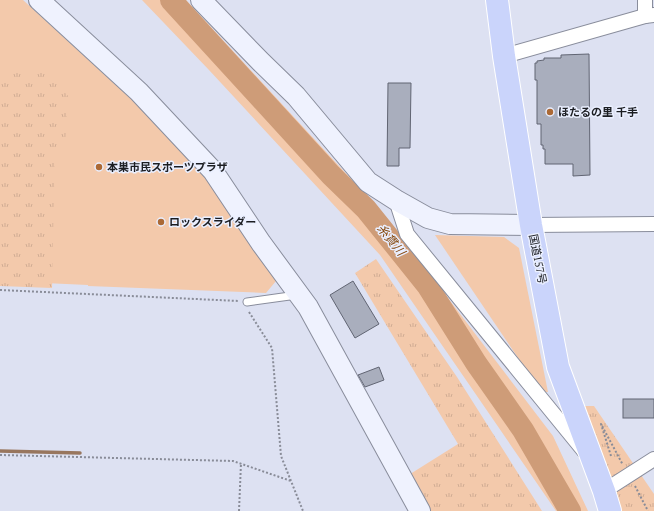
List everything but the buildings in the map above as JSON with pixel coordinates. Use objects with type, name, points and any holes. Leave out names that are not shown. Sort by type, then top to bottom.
[{"type":"highway","name":"国道157号","points":[[497,0],[504,56],[531,225],[558,367],[607,501]]},
{"type":"street","points":[[39,0],[139,92],[213,171],[261,243],[308,307],[420,511]]},
{"type":"street","points":[[201,0],[296,96],[368,182],[428,218],[450,224],[654,224]]},
{"type":"street","points":[[504,56],[650,16],[645,0]]},
{"type":"street","points":[[396,200],[408,234],[595,465]]},
{"type":"street","points":[[607,501],[654,459]]},
{"type":"lane","points":[[247,302],[299,295]]},
{"type":"path","points":[[0,290],[247,302],[249,312],[272,348],[281,456],[303,511]]},
{"type":"path","points":[[0,455],[233,461],[291,481]]},
{"type":"path","points":[[239,511],[241,463]]},
{"type":"green space","name":"本巣市民スポーツプラザ","points":[[0,0],[23,0],[175,139],[219,196],[276,281],[266,293],[0,281]]},
{"type":"green space","points":[[142,0],[186,0],[387,218],[553,436],[588,511],[556,511],[380,255],[209,70]]},
{"type":"green space","points":[[0,69],[43,69],[68,96],[65,148],[55,148],[52,288],[0,286]]},
{"type":"green space","points":[[435,235],[504,237],[519,248],[548,392],[541,392]]},
{"type":"green space","points":[[376,259],[457,377],[542,511],[428,511],[407,476],[458,444],[355,273]]},
{"type":"green space","points":[[585,406],[594,406],[654,494],[654,511],[618,511]]},
{"type":"waterway","name":"糸貫川","points":[[171,0],[331,175],[366,209],[427,285],[476,363],[523,430],[570,511]]},
{"type":"waterway","points":[[0,451],[80,453]]},
{"type":"place","name":"ほたるの里 千手","points":[[550,112]]},
{"type":"place","name":"本巣市民スポーツプラザ","points":[[99,167]]},
{"type":"place","name":"ロックスライダー","points":[[161,222]]}]
